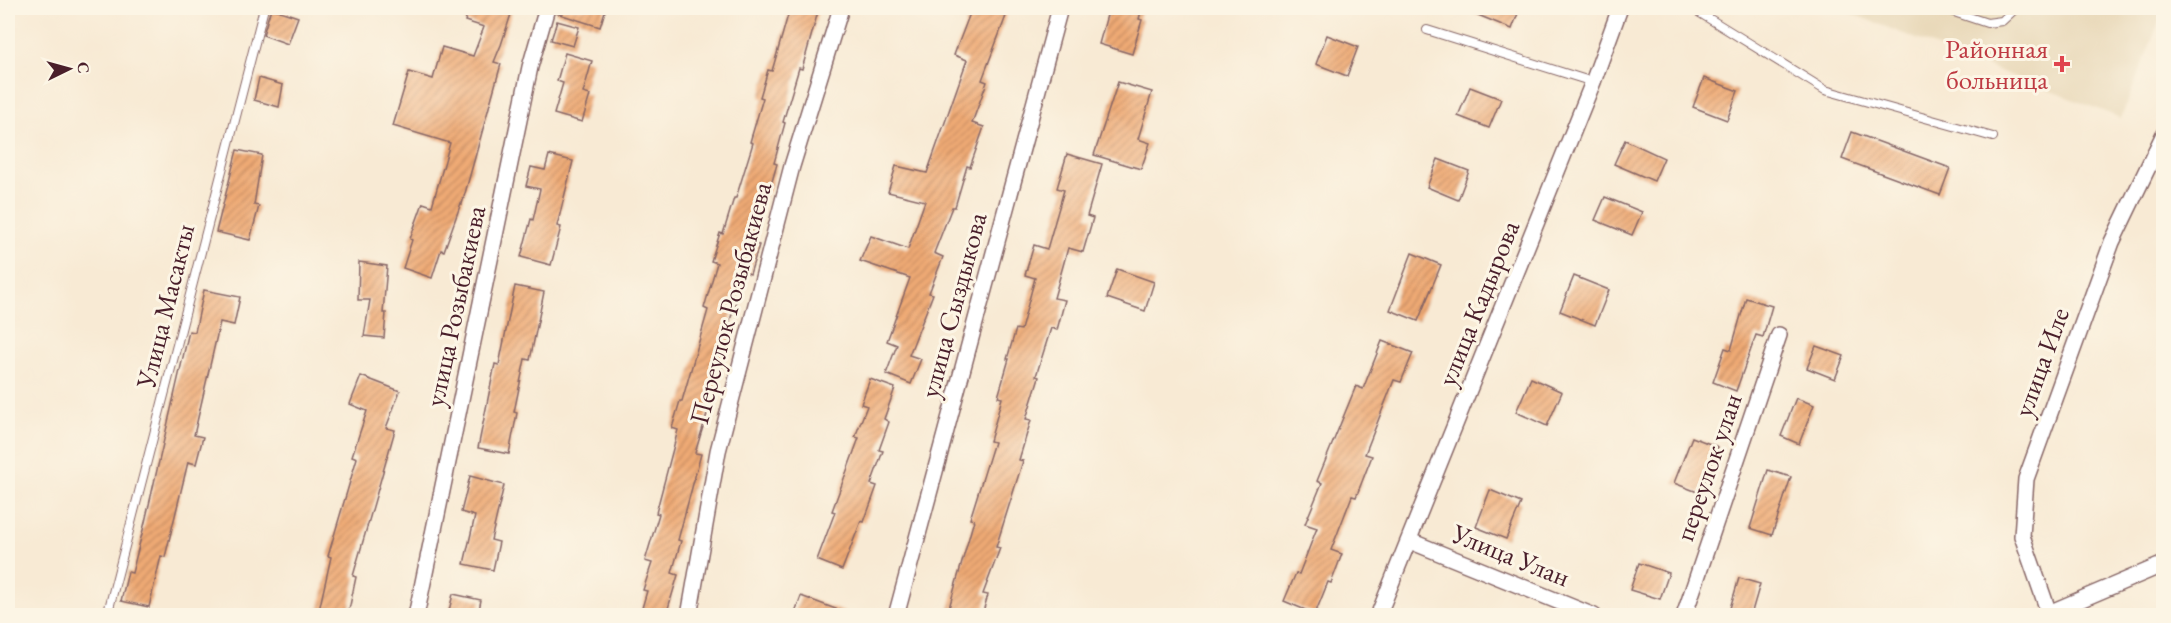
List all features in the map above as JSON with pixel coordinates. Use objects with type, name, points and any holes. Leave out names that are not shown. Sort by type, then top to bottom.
[{"type":"street","name":"улица Розыбакиева","points":[[416,615],[530,67],[547,8]]},
{"type":"street","name":"Переулок Розыбакиева","points":[[689,615],[718,451],[792,166],[842,8]]},
{"type":"street","name":"улица Сыздыкова","points":[[896,615],[1060,8]]},
{"type":"street","name":"улица Кадырова","points":[[1378,615],[1410,541],[1593,82],[1620,8]]},
{"type":"street","name":"улица Иле","points":[[2050,614],[2022,536],[2026,479],[2112,242],[2163,134]]},
{"type":"street","name":"переулок улан","points":[[1684,615],[1779,335]]},
{"type":"street","name":"Улица Улан","points":[[1410,541],[1594,615]]},
{"type":"street","points":[[2050,614],[2163,564]]},
{"type":"lane","name":"Улица Масакты","points":[[107,615],[264,8]]},
{"type":"lane","points":[[1692,8],[1825,90],[1993,137]]},
{"type":"lane","points":[[1942,8],[1987,22],[2002,21],[2016,8]]},
{"type":"lane","points":[[1426,30],[1593,82]]},
{"type":"shaded area","name":"Районная больница","points":[[1837,8],[2163,8],[2164,9],[2121,118]]},
{"type":"building","points":[[271,8],[298,17],[288,44],[263,35]]},
{"type":"building","points":[[469,8],[513,8],[494,62],[501,64],[462,204],[444,251],[441,250],[432,278],[403,268],[412,240],[410,239],[423,203],[432,206],[450,143],[393,126],[409,72],[433,79],[442,47],[473,56],[484,27],[465,21]]},
{"type":"building","points":[[556,8],[606,8],[600,27],[556,13]]},
{"type":"building","points":[[790,8],[819,8],[802,69],[799,68],[783,122],[785,123],[774,163],[777,164],[769,192],[766,191],[751,243],[759,245],[750,274],[745,272],[728,327],[733,329],[695,453],[701,454],[678,540],[681,541],[672,573],[678,575],[666,615],[640,615],[647,591],[643,590],[652,563],[645,561],[659,514],[656,513],[678,430],[672,428],[708,310],[704,308],[717,263],[711,261],[720,233],[723,234],[734,198],[736,198],[753,143],[750,142],[763,98],[760,97],[768,70],[772,71]]},
{"type":"building","points":[[972,8],[1009,8],[982,80],[987,82],[972,123],[984,127],[970,167],[967,166],[955,207],[952,207],[934,253],[943,257],[929,293],[933,294],[909,355],[921,359],[911,384],[886,374],[897,345],[887,341],[910,278],[860,261],[871,236],[908,249],[925,201],[888,192],[896,166],[927,173],[967,60],[954,55]]},
{"type":"building","points":[[1109,8],[1142,8],[1139,19],[1142,20],[1132,54],[1099,44]]},
{"type":"building","points":[[1461,8],[1520,8],[1512,29]]},
{"type":"building","points":[[557,21],[579,27],[573,46],[551,40]]},
{"type":"building","points":[[1327,35],[1358,47],[1347,76],[1316,64]]},
{"type":"building","points":[[565,53],[592,61],[583,93],[590,95],[582,122],[554,114],[563,83],[557,81]]},
{"type":"building","points":[[259,78],[283,85],[279,107],[254,100]]},
{"type":"building","points":[[1704,78],[1738,91],[1727,120],[1693,107]]},
{"type":"building","points":[[1118,82],[1152,92],[1138,139],[1150,143],[1141,169],[1094,155]]},
{"type":"building","points":[[1470,87],[1501,99],[1489,128],[1458,116]]},
{"type":"building","points":[[1852,132],[1950,168],[1940,195],[1842,159]]},
{"type":"building","points":[[1625,140],[1664,158],[1654,181],[1614,164]]},
{"type":"building","points":[[237,150],[262,155],[254,205],[259,206],[250,240],[216,232]]},
{"type":"building","points":[[1067,154],[1102,164],[1087,216],[1093,218],[1083,252],[1068,248],[1054,298],[1065,300],[1057,330],[1051,328],[1036,376],[1039,377],[1026,419],[1031,420],[1019,460],[1023,461],[996,547],[1000,548],[983,594],[988,595],[982,615],[947,615],[974,520],[970,519],[994,442],[990,441],[1002,398],[998,397],[1009,359],[1007,359],[1016,329],[1021,330],[1035,278],[1025,275],[1034,245],[1047,249],[1064,190],[1057,188]]},
{"type":"building","points":[[549,155],[573,161],[557,226],[561,227],[551,265],[521,257],[540,189],[526,186],[531,167],[545,170]]},
{"type":"building","points":[[1438,159],[1469,171],[1458,200],[1427,187]]},
{"type":"building","points":[[1605,197],[1642,212],[1632,235],[1595,220]]},
{"type":"building","points":[[1412,253],[1441,265],[1418,321],[1390,310]]},
{"type":"building","points":[[359,262],[387,266],[383,313],[386,313],[384,338],[364,336],[370,300],[358,300]]},
{"type":"building","points":[[1117,269],[1154,282],[1145,311],[1107,298]]},
{"type":"building","points":[[1574,276],[1609,290],[1595,325],[1560,311]]},
{"type":"building","points":[[515,286],[544,292],[530,360],[525,359],[514,412],[517,413],[509,454],[478,448],[495,364],[499,365]]},
{"type":"building","points":[[204,290],[240,297],[234,325],[220,322],[194,435],[203,437],[196,464],[188,462],[165,557],[161,556],[149,607],[121,601],[128,572],[132,573],[145,522],[189,331],[195,332]]},
{"type":"building","points":[[1746,298],[1772,306],[1763,337],[1756,335],[1736,391],[1713,382],[1725,348],[1731,350]]},
{"type":"building","points":[[1382,341],[1413,353],[1401,382],[1394,380],[1365,454],[1372,456],[1356,497],[1352,496],[1331,550],[1342,554],[1331,583],[1328,582],[1315,614],[1284,601],[1296,573],[1299,574],[1317,528],[1305,524],[1322,483],[1317,481],[1356,386],[1363,389]]},
{"type":"building","points":[[1816,346],[1844,356],[1835,379],[1807,368]]},
{"type":"building","points":[[361,376],[400,391],[386,428],[395,430],[353,576],[356,577],[348,615],[318,615],[331,557],[328,556],[357,458],[352,456],[367,411],[350,404]]},
{"type":"building","points":[[1531,378],[1562,392],[1547,426],[1516,412]]},
{"type":"building","points":[[870,379],[895,388],[884,419],[889,422],[879,450],[883,451],[871,484],[877,486],[864,522],[861,521],[842,570],[817,560],[859,438],[855,437],[867,406],[861,404]]},
{"type":"building","points":[[1796,398],[1814,405],[1799,444],[1781,436]]},
{"type":"building","points":[[1692,437],[1718,447],[1700,493],[1674,483]]},
{"type":"building","points":[[1768,470],[1791,477],[1772,535],[1750,528]]},
{"type":"building","points":[[470,476],[504,485],[491,540],[499,542],[493,570],[464,564],[475,516],[461,512]]},
{"type":"building","points":[[1490,490],[1521,503],[1506,539],[1476,527]]},
{"type":"building","points":[[1639,563],[1669,573],[1660,599],[1630,590]]},
{"type":"building","points":[[1739,578],[1760,584],[1751,615],[1728,615]]},
{"type":"building","points":[[453,594],[481,600],[478,615],[448,615]]},
{"type":"building","points":[[801,596],[849,614],[849,615],[794,615]]},
{"type":"place","name":"Районная больница","points":[[2062,64]]}]
